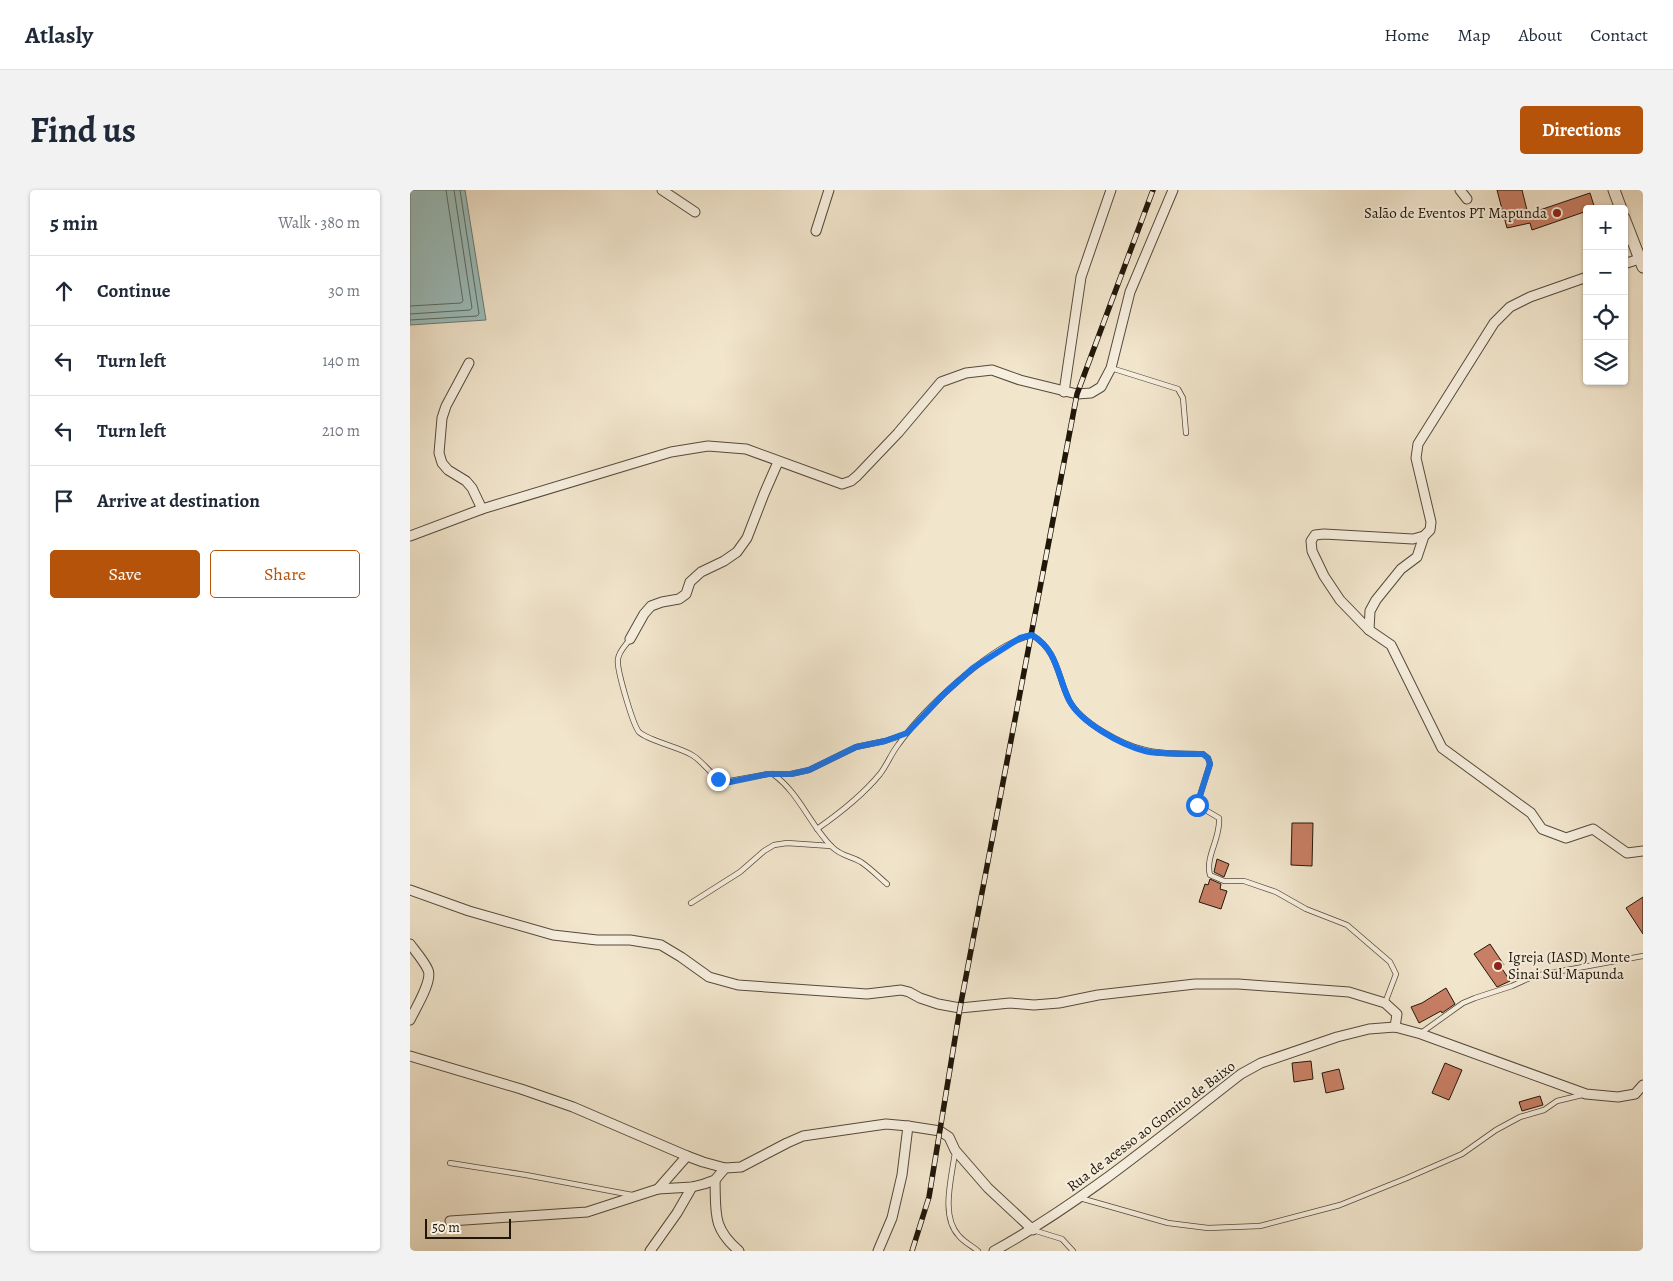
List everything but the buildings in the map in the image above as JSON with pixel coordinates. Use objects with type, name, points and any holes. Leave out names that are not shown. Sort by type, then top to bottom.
[{"type":"street","points":[[662,190],[695,212]]},
{"type":"street","points":[[816,232],[830,190]]},
{"type":"street","points":[[410,536],[482,509],[671,452],[708,446],[746,449],[832,482],[842,484],[858,476],[898,434],[941,382],[966,373],[992,370],[1064,392],[1091,394],[1101,387],[1112,368],[1130,292],[1173,190]]},
{"type":"street","points":[[1460,190],[1467,199]]},
{"type":"street","points":[[1614,190],[1620,205]]},
{"type":"street","points":[[1064,392],[1082,277],[1109,191]]},
{"type":"street","points":[[1628,229],[1641,263],[1628,264]]},
{"type":"street","points":[[1368,630],[1370,611],[1376,600],[1401,569],[1417,557],[1424,536],[1430,530],[1431,522],[1416,458],[1418,444],[1494,322],[1510,307],[1530,297],[1583,278]]},
{"type":"street","points":[[469,363],[446,406],[442,418],[439,453],[442,463],[448,470],[466,480],[482,509]]},
{"type":"street","points":[[630,639],[644,614],[651,606],[678,599],[686,594],[690,582],[701,572],[724,561],[737,552],[747,538],[778,462]]},
{"type":"street","points":[[1424,536],[1413,538],[1324,534],[1316,535],[1311,541],[1312,551],[1329,584],[1340,600],[1368,630],[1391,645],[1442,748],[1531,813],[1542,829],[1566,838],[1593,829],[1627,853],[1643,851]]},
{"type":"street","points":[[410,890],[469,911],[553,935],[597,940],[630,940],[661,945],[709,977],[738,985],[867,994],[901,990],[938,1004],[960,1008],[1010,1003],[1034,1005],[1098,995],[1195,984],[1238,984],[1349,992],[1385,1003],[1397,1014],[1395,1027]]},
{"type":"street","points":[[410,944],[428,968],[429,975],[428,982],[410,1020]]},
{"type":"street","name":"Rua de acesso ao Gomito de Baixo","points":[[994,1251],[1033,1230],[1080,1198],[1240,1074],[1262,1063],[1338,1037],[1369,1029],[1395,1027],[1421,1034],[1586,1094],[1618,1097],[1634,1094],[1643,1085]]},
{"type":"street","points":[[410,1056],[521,1089],[573,1107],[687,1156],[725,1168],[741,1166],[803,1136],[886,1124],[940,1131],[949,1137],[955,1150],[988,1188],[1033,1230]]},
{"type":"street","points":[[878,1251],[892,1218],[902,1175],[908,1126]]},
{"type":"street","points":[[658,1189],[687,1156]]},
{"type":"street","points":[[450,1221],[587,1212],[658,1189],[692,1187],[715,1180],[725,1168]]},
{"type":"street","points":[[715,1180],[717,1224],[729,1242],[739,1251]]},
{"type":"street","points":[[650,1251],[677,1213],[692,1187]]},
{"type":"lane","points":[[1112,368],[1178,389],[1183,398],[1186,433]]},
{"type":"lane","points":[[817,829],[854,802],[880,774],[907,733],[945,693],[973,668],[1020,638],[1032,635],[1043,642],[1055,660],[1070,701],[1082,717],[1098,729],[1146,751],[1203,754],[1208,758],[1210,764],[1197,805],[1219,818],[1220,826],[1208,867],[1210,875],[1224,881],[1244,881],[1276,892],[1306,909],[1347,925],[1390,962],[1396,974],[1385,1003]]},
{"type":"lane","points":[[630,639],[618,659],[618,667],[626,699],[638,731],[692,755],[705,764],[718,779],[724,782],[772,773],[791,774],[809,770],[856,747],[885,741],[907,733]]},
{"type":"lane","points":[[772,773],[796,796],[817,829],[831,846],[841,855],[861,862],[888,884]]},
{"type":"lane","points":[[691,902],[740,872],[764,851],[774,845],[787,843],[831,846]]},
{"type":"lane","points":[[1421,1034],[1463,1003],[1512,986],[1534,976],[1643,956]]},
{"type":"lane","points":[[1080,1198],[1168,1223],[1208,1228],[1260,1226],[1340,1205],[1407,1178],[1462,1154],[1496,1130],[1520,1117],[1544,1110],[1557,1101],[1586,1094]]},
{"type":"lane","points":[[955,1150],[948,1207],[951,1223],[958,1236],[978,1251]]},
{"type":"lane","points":[[450,1163],[636,1196]]},
{"type":"lane","points":[[1033,1230],[1062,1239],[1073,1251]]},
{"type":"water","points":[[410,190],[465,190],[486,320],[410,325]]},
{"type":"railway","points":[[912,1251],[929,1197],[960,1008],[1077,394],[1153,190]]},
{"type":"place","name":"Salão de Eventos PT Mapunda","points":[[1557,213]]},
{"type":"place","name":"Igreja (IASD) Monte Sinai Sul Mapunda","points":[[1498,966]]},
{"type":"route","points":[[718,779],[730,782],[772,773],[791,774],[809,770],[856,747],[885,741],[907,733],[945,693],[973,668],[1020,638],[1032,635],[1043,642],[1055,660],[1070,701],[1082,717],[1098,729],[1146,751],[1203,754],[1208,758],[1210,764],[1197,805]]}]
